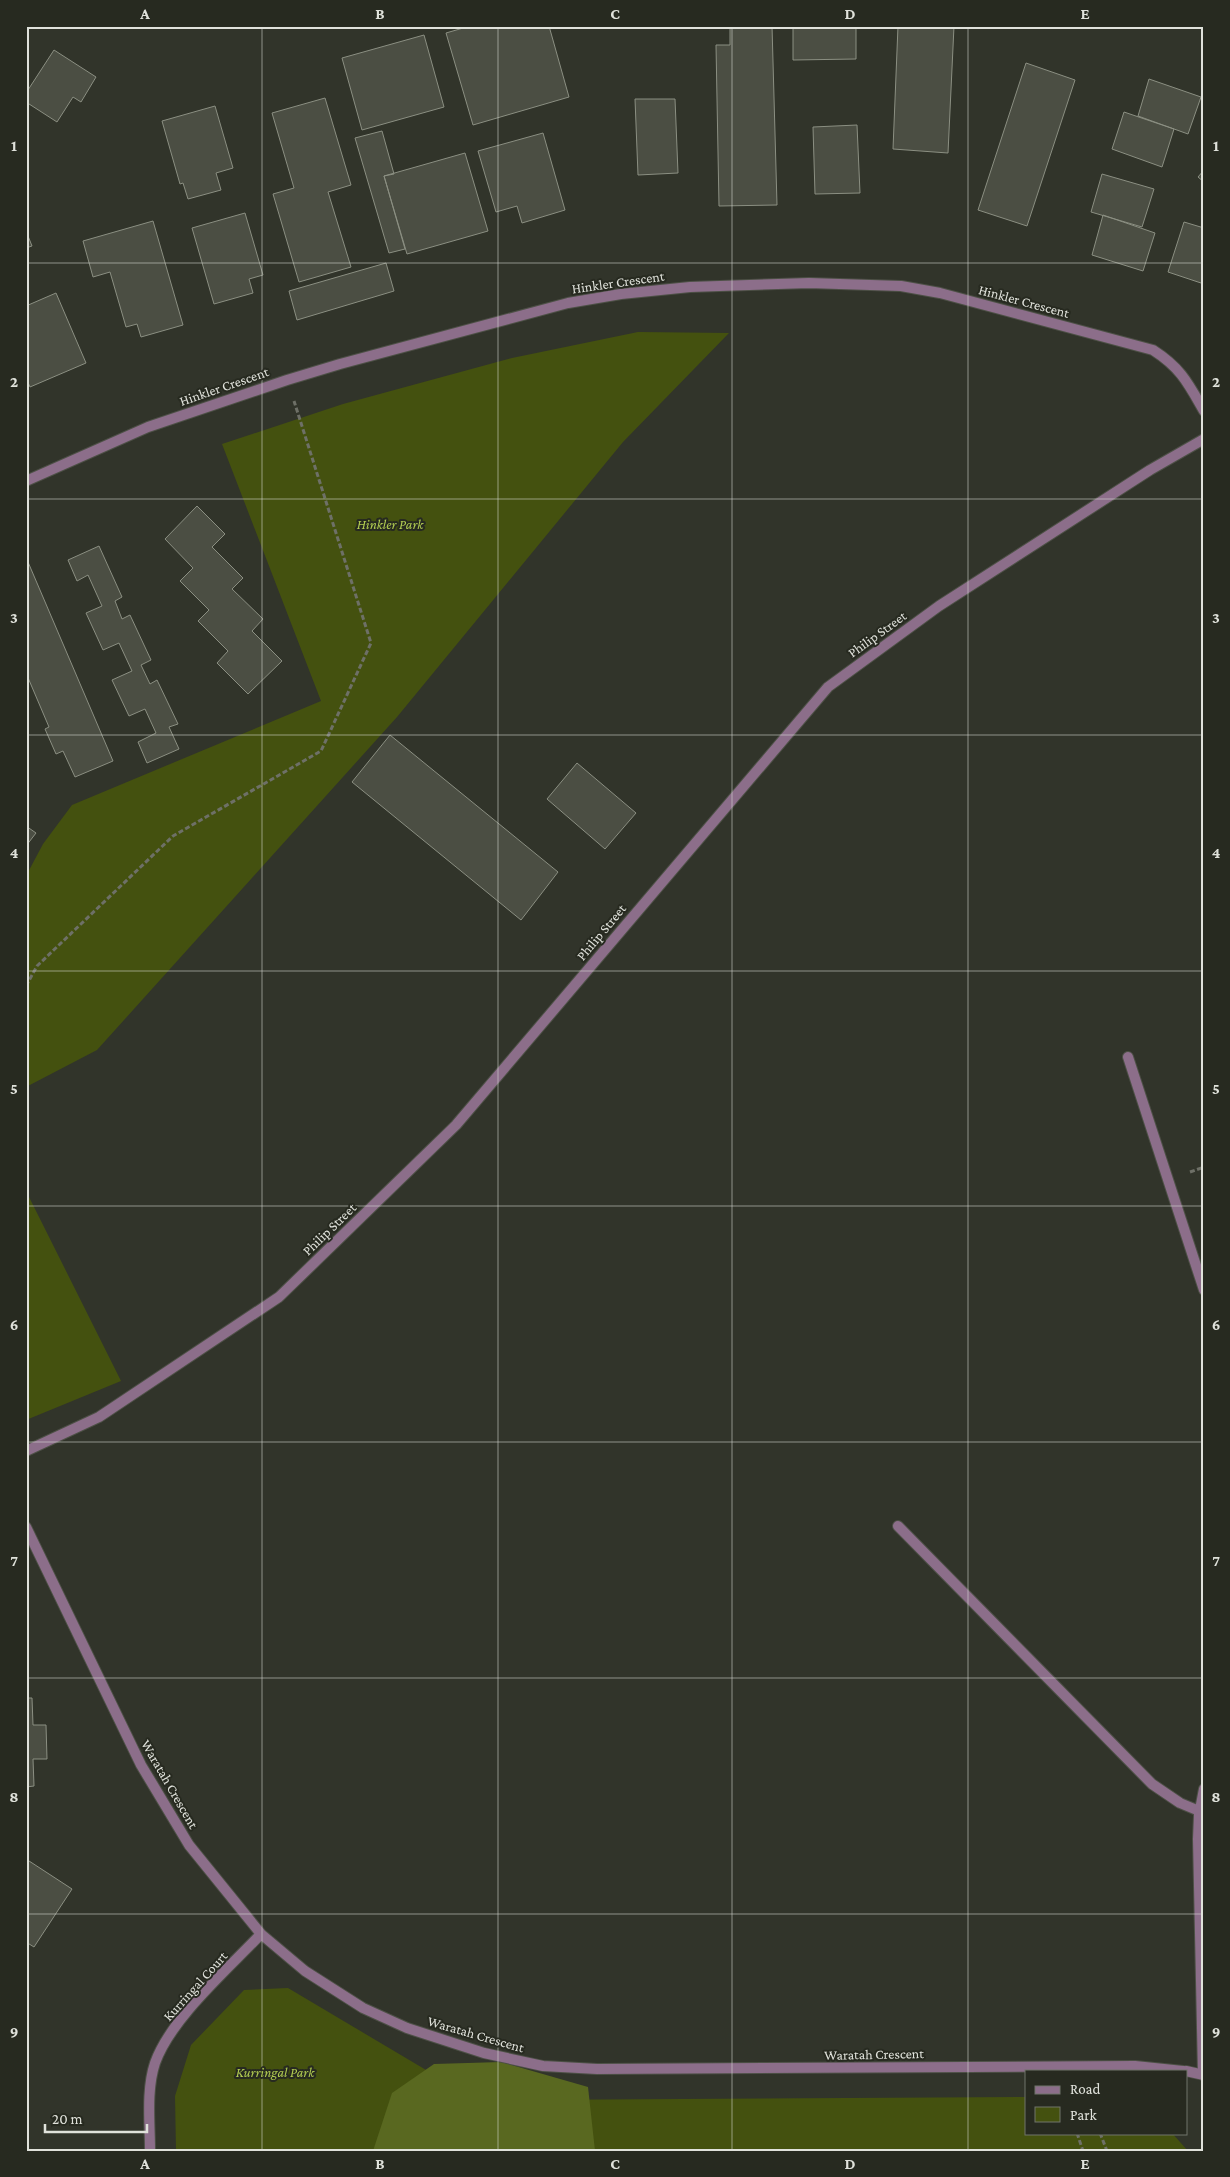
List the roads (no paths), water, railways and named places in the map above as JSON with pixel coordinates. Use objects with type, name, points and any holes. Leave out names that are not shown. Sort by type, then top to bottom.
[{"type":"street","name":"Hinkler Crescent","points":[[26,481],[148,427],[340,364],[568,302],[690,286],[799,284],[901,286],[940,293],[1153,350],[1170,361],[1182,374],[1204,412]]},
{"type":"street","name":"Philip Street","points":[[26,1451],[99,1417],[279,1297],[456,1125],[828,687],[939,606],[1150,470],[1204,438]]},
{"type":"street","points":[[1128,1057],[1204,1290]]},
{"type":"street","points":[[898,1526],[1152,1784],[1180,1803],[1202,1812]]},
{"type":"street","name":"Waratah Crescent","points":[[26,1527],[141,1765],[189,1845],[261,1934],[305,1971],[363,2008],[407,2028],[476,2050],[543,2066],[597,2069],[1135,2066],[1175,2070]]},
{"type":"street","points":[[1203,2075],[1202,1812],[1204,1789]]},
{"type":"street","name":"Kurringal Court","points":[[150,2151],[150,2088],[155,2064],[165,2043],[198,1999],[261,1934]]},
{"type":"street","name":"Waratah Crescent","points":[[1188,2072],[1203,2075]]},
{"type":"park label","name":"Hinkler Park","points":[[390,524]]},
{"type":"park label","name":"Kurringal Park","points":[[275,2072]]}]
